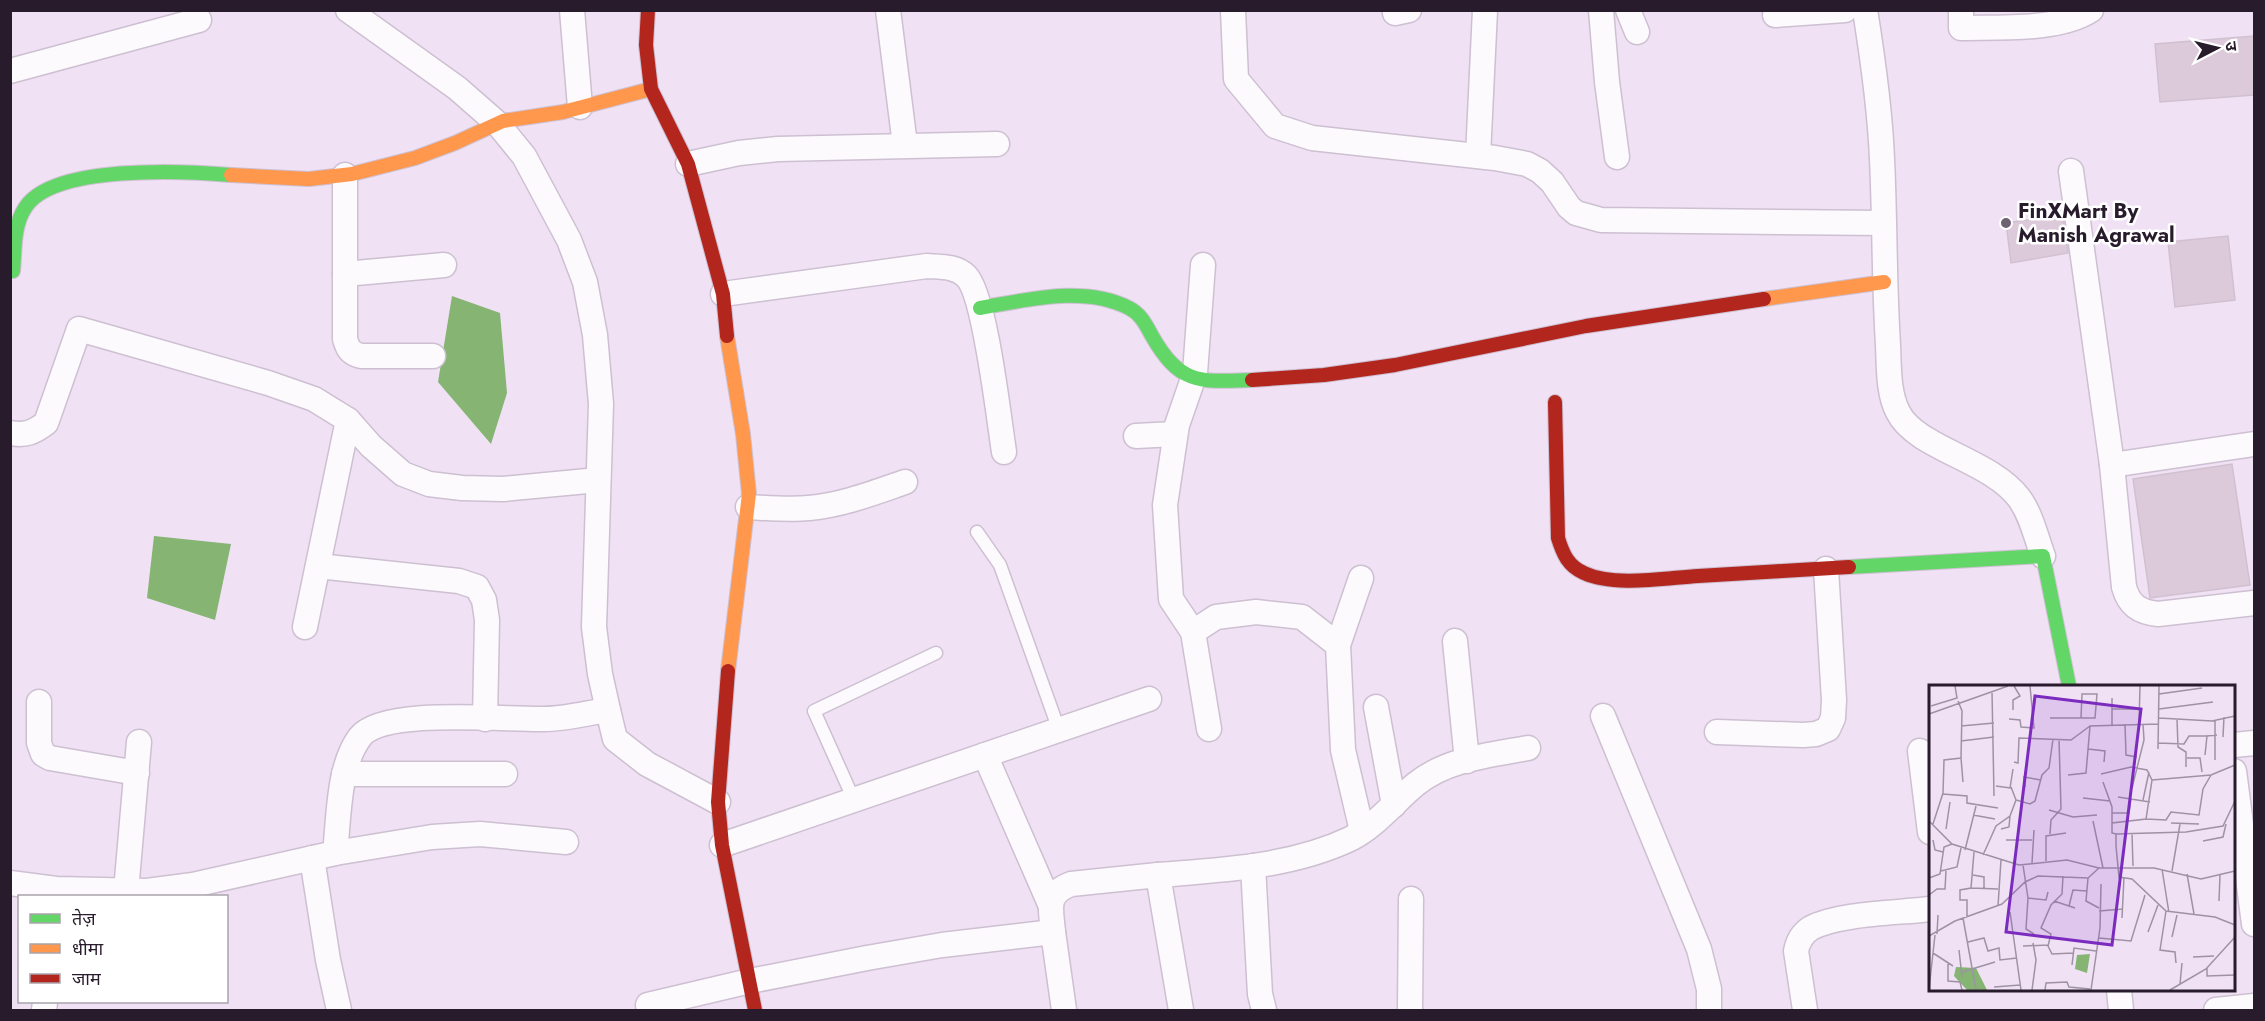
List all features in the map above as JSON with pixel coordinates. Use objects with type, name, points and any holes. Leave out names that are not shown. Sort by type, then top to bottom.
[{"type":"street","points":[[348,10],[457,88],[496,123],[524,156],[569,240],[585,282],[595,335],[601,404],[594,627],[600,674],[615,739],[647,764],[718,802]]},
{"type":"street","points":[[573,10],[580,107]]},
{"type":"street","points":[[648,10],[646,45],[651,88],[688,164],[723,294],[730,360],[743,434],[749,494],[727,684],[718,802],[722,846],[754,1011]]},
{"type":"street","points":[[888,10],[905,145]]},
{"type":"street","points":[[1233,10],[1236,79],[1275,126],[1312,138],[1478,156],[1527,164],[1540,171],[1552,182],[1569,207],[1586,217],[1601,220],[1883,223]]},
{"type":"street","points":[[1478,156],[1485,10]]},
{"type":"street","points":[[1601,10],[1607,82],[1617,157]]},
{"type":"street","points":[[1775,15],[1845,10]]},
{"type":"street","points":[[1865,10],[1878,89],[1882,159],[1884,282],[1890,377],[1898,413],[1908,427],[1986,470],[2018,497],[2029,517],[2043,556],[2069,685]]},
{"type":"street","points":[[1961,10],[1961,28],[2049,24],[2067,20],[2091,10]]},
{"type":"street","points":[[10,71],[199,20]]},
{"type":"street","points":[[13,271],[14,238],[19,220],[31,200],[42,192],[55,188],[117,173],[144,171],[203,172],[289,179],[345,175],[409,160],[457,142],[496,123],[551,114],[651,88]]},
{"type":"street","points":[[688,164],[748,152],[905,145],[996,144]]},
{"type":"street","points":[[2071,171],[2112,465],[2127,598],[2143,613],[2158,614],[2254,603]]},
{"type":"street","points":[[345,175],[345,339],[347,348],[352,353],[361,356],[433,356]]},
{"type":"street","points":[[345,274],[444,265]]},
{"type":"street","points":[[1203,265],[1193,380],[1177,425],[1165,505],[1171,599],[1193,632],[1209,729]]},
{"type":"street","points":[[723,294],[927,266],[959,271],[969,278],[980,308],[1004,452]]},
{"type":"street","points":[[980,308],[1059,297],[1098,298],[1113,302],[1130,308],[1141,316],[1162,353],[1174,368],[1193,380],[1228,381],[1367,370],[1586,326],[1884,282]]},
{"type":"street","points":[[10,433],[19,435],[34,432],[46,423],[79,329],[268,383],[314,399],[348,420],[379,453],[403,474],[429,484],[503,489],[598,480]]},
{"type":"street","points":[[1555,402],[1558,538],[1561,553],[1578,572],[1596,578],[1613,580],[2043,556]]},
{"type":"street","points":[[305,627],[348,420]]},
{"type":"street","points":[[1136,436],[1175,434]]},
{"type":"street","points":[[2112,465],[2254,444]]},
{"type":"street","points":[[748,507],[826,506],[849,501],[905,482]]},
{"type":"street","points":[[318,566],[459,581],[477,587],[484,600],[487,620],[485,719]]},
{"type":"street","points":[[1717,732],[1803,735],[1816,734],[1828,729],[1833,718],[1834,700],[1826,569]]},
{"type":"street","points":[[1361,578],[1338,645],[1343,750],[1362,831]]},
{"type":"street","points":[[1193,632],[1216,617],[1256,612],[1302,617],[1338,645]]},
{"type":"street","points":[[1455,641],[1467,761]]},
{"type":"street","points":[[722,846],[1149,699]]},
{"type":"street","points":[[39,702],[39,743],[43,754],[51,758],[137,773]]},
{"type":"street","points":[[1376,707],[1394,805]]},
{"type":"street","points":[[339,1011],[322,926],[324,855],[350,752],[361,735],[375,726],[390,721],[425,718],[547,720],[608,710]]},
{"type":"street","points":[[1603,716],[1699,949],[1709,989],[1709,1011]]},
{"type":"street","points":[[126,891],[139,742]]},
{"type":"street","points":[[2235,745],[2254,743]]},
{"type":"street","points":[[1050,904],[1059,889],[1071,884],[1253,866],[1305,855],[1350,839],[1435,771],[1467,761],[1528,748]]},
{"type":"street","points":[[1920,751],[1929,824]]},
{"type":"street","points":[[985,755],[1050,904],[1064,1011]]},
{"type":"street","points":[[344,774],[505,774]]},
{"type":"street","points":[[2235,779],[2254,924]]},
{"type":"street","points":[[10,883],[56,893],[126,891],[193,885],[324,855],[432,837],[480,834],[566,842]]},
{"type":"street","points":[[1253,866],[1260,994],[1264,1011]]},
{"type":"street","points":[[1158,875],[1181,1011]]},
{"type":"street","points":[[1410,1011],[1411,899]]},
{"type":"street","points":[[1805,1011],[1796,951],[1798,943],[1811,929],[1838,920],[1929,909]]},
{"type":"street","points":[[650,1011],[648,1005],[750,981],[942,945],[1053,932]]},
{"type":"street","points":[[2119,991],[2121,1011]]},
{"type":"street","points":[[2216,1011],[2254,1006]]},
{"type":"lane","points":[[977,532],[1000,565],[1059,730]]},
{"type":"lane","points":[[854,800],[814,711],[936,652]]},
{"type":"shaded area","points":[[452,296],[500,313],[507,393],[491,444],[438,382]]},
{"type":"shaded area","points":[[154,536],[231,544],[215,620],[147,598]]},
{"type":"building","points":[[2254,36],[2254,95],[2160,102],[2155,44]]},
{"type":"building","points":[[2063,215],[2068,253],[2011,263],[2006,223]]},
{"type":"building","points":[[2228,236],[2235,300],[2175,307],[2168,242]]},
{"type":"building","points":[[2232,464],[2250,585],[2150,598],[2133,479]]},
{"type":"traffic: fast","points":[[13,271],[16,231],[21,215],[40,194],[62,184],[90,177],[152,172],[231,175]]},
{"type":"traffic: fast","points":[[980,308],[1055,296],[1093,297],[1112,301],[1137,313],[1162,352],[1182,372],[1205,380],[1252,380]]},
{"type":"traffic: fast","points":[[1849,567],[2043,556],[2069,685]]},
{"type":"traffic: slow","points":[[231,175],[309,179],[352,174],[415,158],[503,121],[563,112],[651,89]]},
{"type":"traffic: slow","points":[[1764,299],[1884,282]]},
{"type":"traffic: slow","points":[[727,336],[743,434],[749,494],[728,671]]},
{"type":"traffic: jam","points":[[648,10],[646,45],[651,89],[688,164],[723,294],[727,336]]},
{"type":"traffic: jam","points":[[1252,380],[1324,375],[1395,365],[1586,326],[1764,299]]},
{"type":"traffic: jam","points":[[1555,402],[1558,538],[1567,559],[1578,570],[1596,577],[1625,581],[1849,567]]},
{"type":"traffic: jam","points":[[728,671],[718,802],[722,845],[755,1010]]},
{"type":"place","name":"FinXMart By Manish Agrawal","points":[[2006,223]]}]
